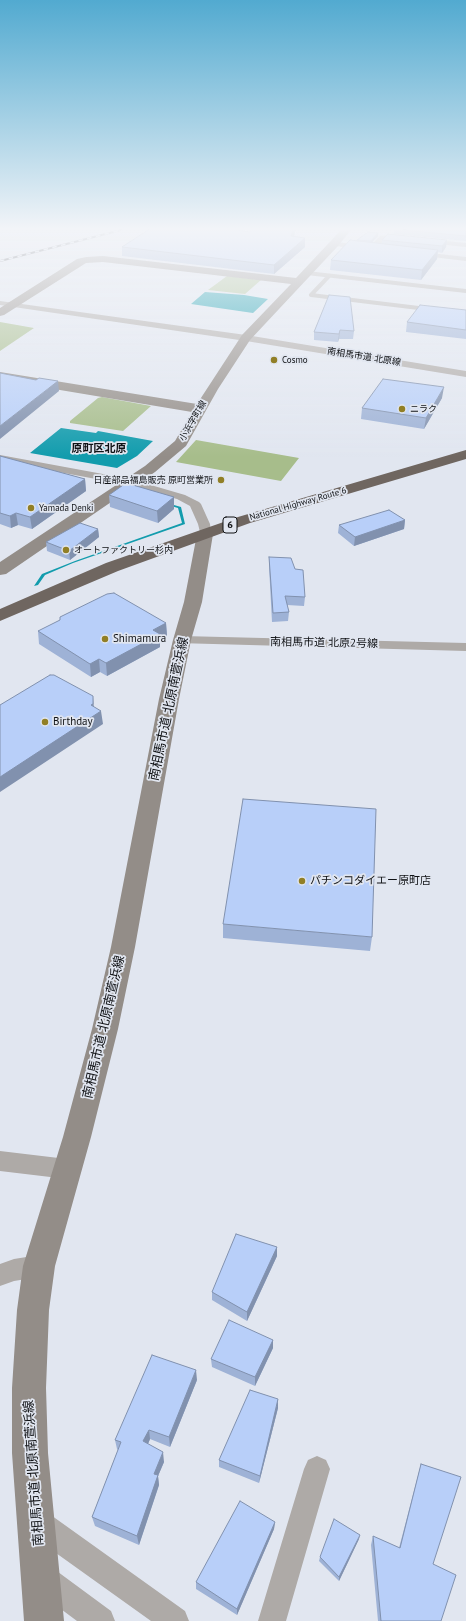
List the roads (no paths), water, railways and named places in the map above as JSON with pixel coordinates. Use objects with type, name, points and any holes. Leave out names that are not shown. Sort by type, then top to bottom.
[{"type":"highway","name":"National Highway Route 6","points":[[0,616],[112,567],[244,520],[466,454]]},
{"type":"street","points":[[0,313],[12,306]]},
{"type":"street","name":"南相馬市道 北原線","points":[[18,306],[246,338],[466,374]]},
{"type":"street","name":"小浜字町線","points":[[0,570],[130,482],[162,459],[181,442],[246,338],[277,306]]},
{"type":"street","points":[[0,376],[201,409]]},
{"type":"street","points":[[0,458],[130,482]]},
{"type":"street","name":"南相馬市道 北原南萱浜線","points":[[44,1621],[37,1522],[30,1454],[29,1388],[33,1310],[39,1266],[77,1137],[105,1029],[123,947],[169,699],[182,640],[193,602],[205,534],[204,524],[195,504],[181,497],[130,482]]},
{"type":"street","name":"南相馬市道 北原2号線","points":[[182,640],[466,647]]},
{"type":"street","points":[[0,1161],[67,1169]]},
{"type":"street","points":[[0,1275],[14,1270],[39,1266]]},
{"type":"street","points":[[272,1621],[317,1470]]},
{"type":"street","points":[[37,1522],[175,1621]]},
{"type":"street","points":[[40,1576],[101,1621]]},
{"type":"lane","points":[[399,306],[435,310]]},
{"type":"water","points":[[202,306],[261,306],[253,313]]},
{"type":"water","points":[[61,428],[96,433],[98,431],[153,441],[137,456],[117,468],[30,453]]},
{"type":"water","points":[[128,492],[181,507],[185,524],[73,563],[45,575],[38,585],[34,586],[42,574],[182,523],[178,508],[126,493]]},
{"type":"place","name":"Cosmo","points":[[274,360]]},
{"type":"place","name":"ニラク","points":[[402,409]]},
{"type":"place","name":"日産部品福島販売 原町営業所","points":[[221,480]]},
{"type":"place","name":"Yamada Denki","points":[[31,508]]},
{"type":"place","name":"オートファクトリー杉内","points":[[66,550]]},
{"type":"place","name":"Shimamura","points":[[105,639]]},
{"type":"place","name":"Birthday","points":[[45,722]]},
{"type":"place","name":"パチンコダイエー原町店","points":[[302,881]]},
{"type":"district","name":"原町区北原","points":[[99,449]]}]
